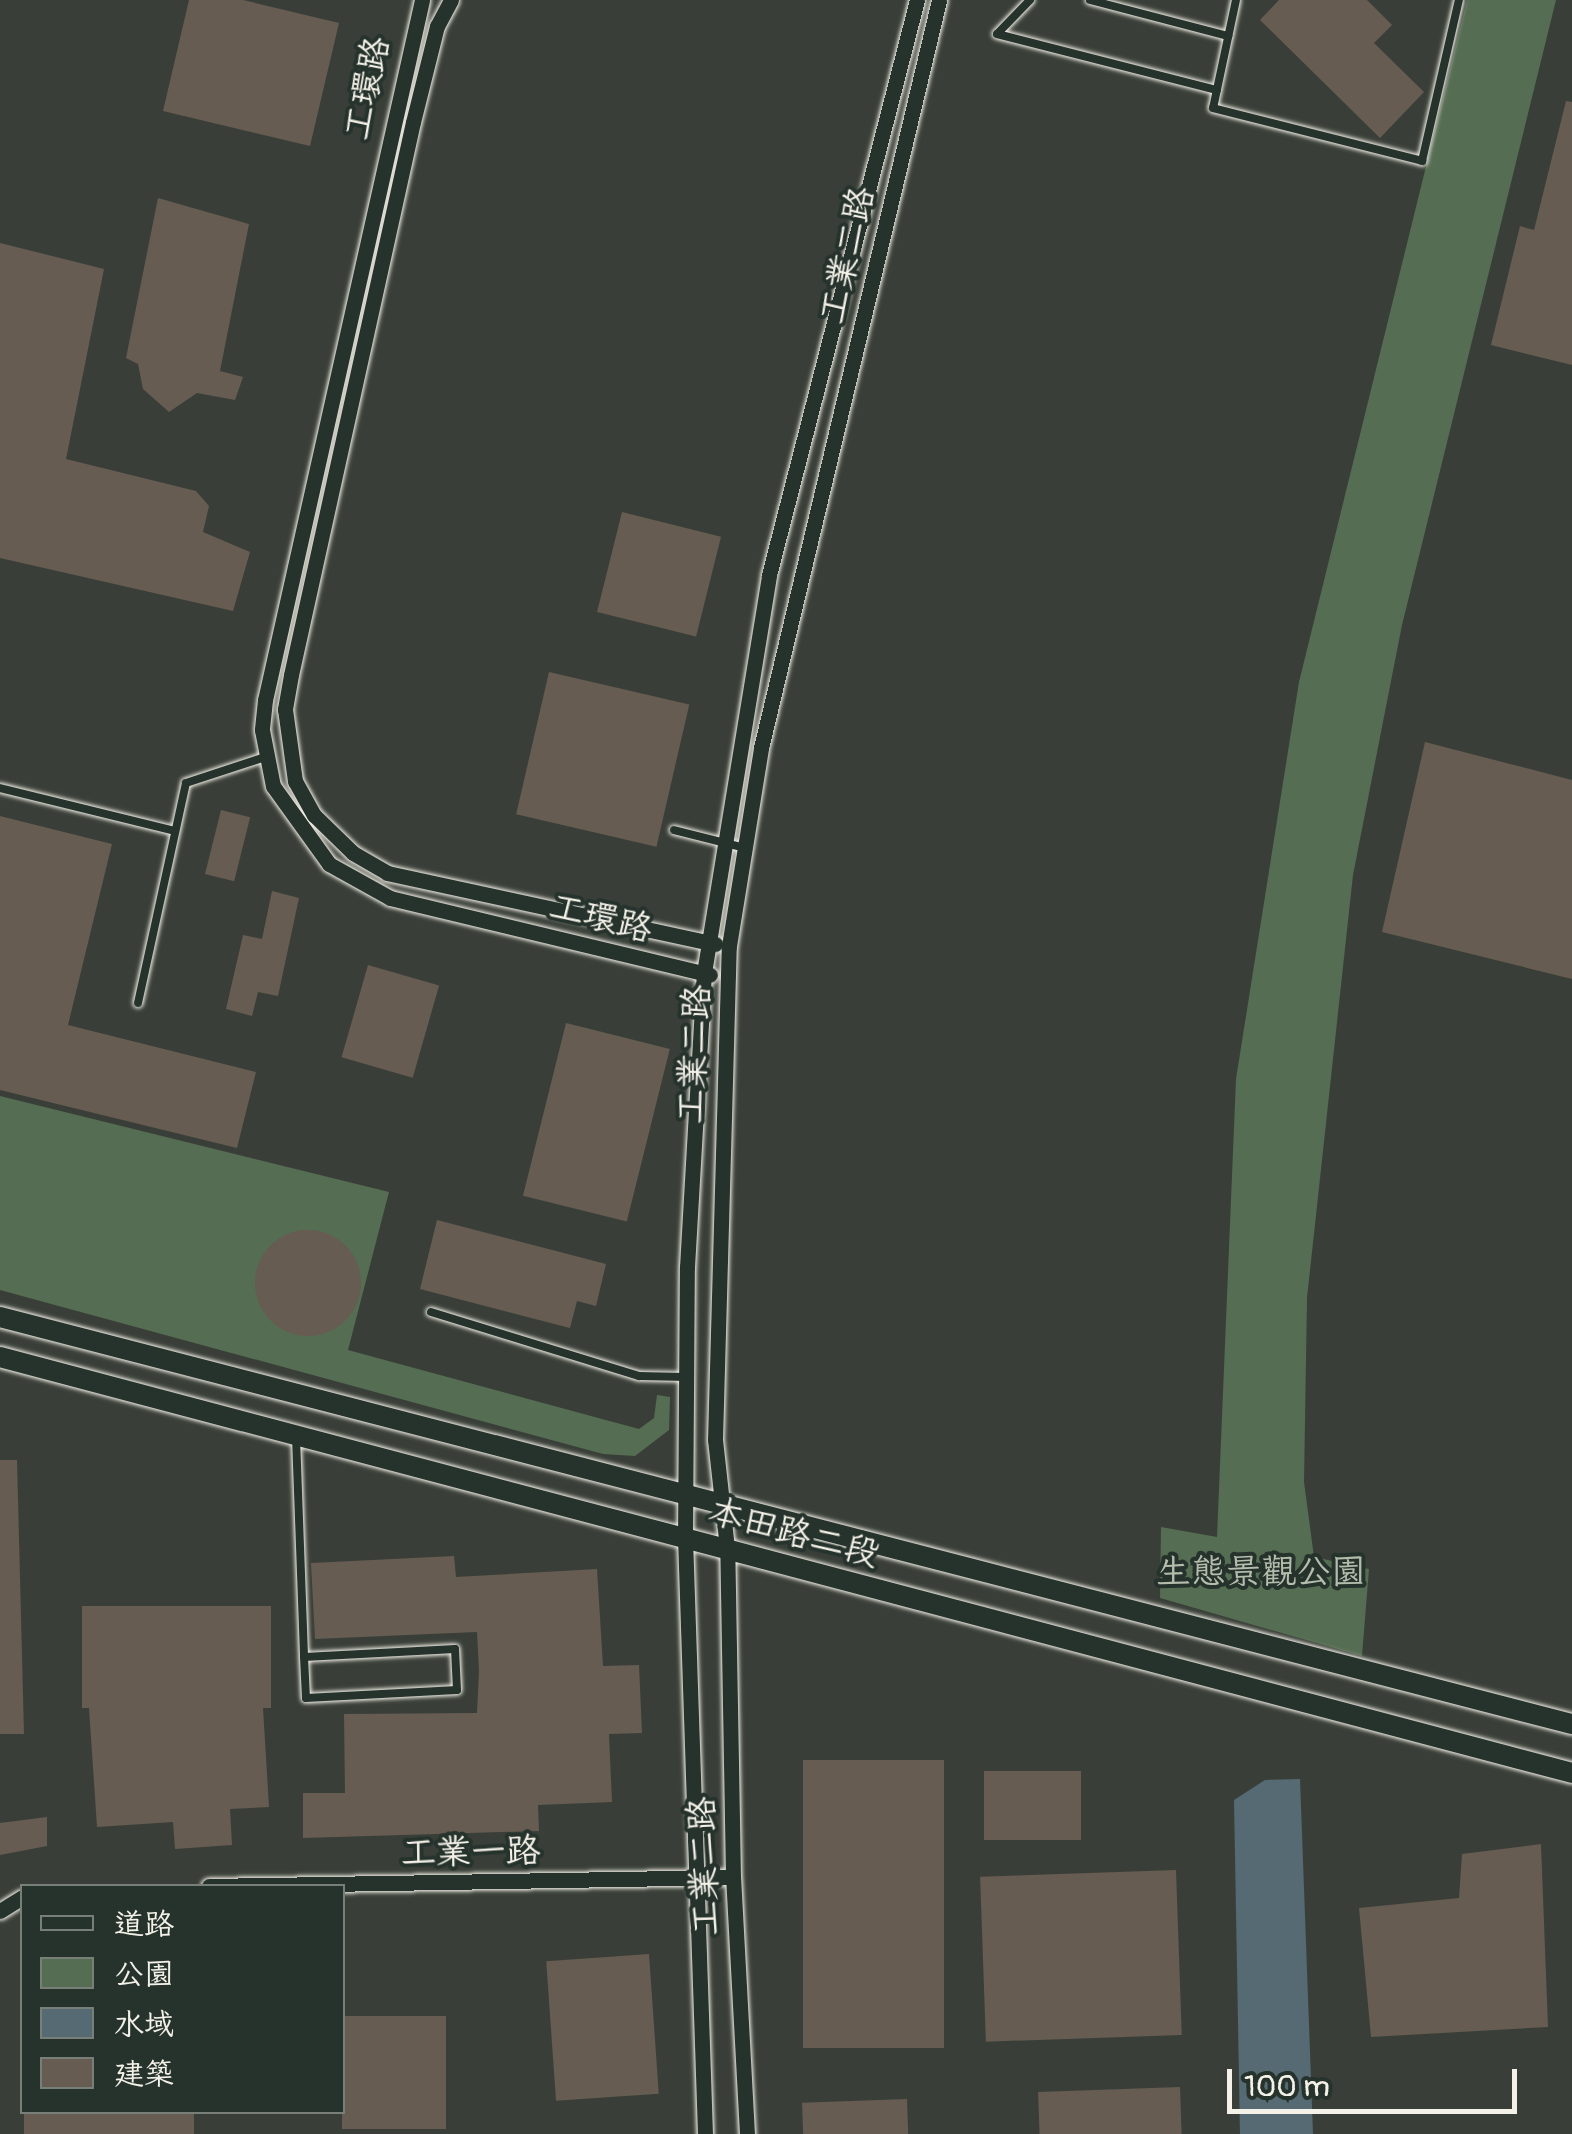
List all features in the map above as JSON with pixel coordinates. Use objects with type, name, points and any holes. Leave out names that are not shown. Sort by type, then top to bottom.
[{"type":"street","name":"工環路","points":[[422,0],[380,169],[265,700],[265,757],[287,812],[330,864],[390,898],[727,978]]},
{"type":"street","name":"工環路","points":[[451,0],[436,28],[284,709],[295,781],[314,815],[353,853],[387,873],[467,894],[729,946]]},
{"type":"street","points":[[913,1],[938,4]]},
{"type":"street","name":"工業二路","points":[[705,2134],[692,1878],[685,1538],[686,1377],[704,974],[785,512],[913,1]]},
{"type":"street","name":"工業二路","points":[[747,2134],[733,1877],[727,1548],[715,1440],[718,1172],[729,946],[745,848],[814,522],[938,4]]},
{"type":"street","name":"工環路","points":[[414,20],[436,28]]},
{"type":"street","points":[[882,135],[904,142]]},
{"type":"street","name":"工環路","points":[[380,169],[402,173]]},
{"type":"street","points":[[852,254],[876,260]]},
{"type":"street","points":[[347,323],[368,326]]},
{"type":"street","points":[[825,357],[852,365]]},
{"type":"street","points":[[327,415],[348,420]]},
{"type":"street","points":[[308,500],[329,504]]},
{"type":"street","points":[[785,512],[814,522]]},
{"type":"street","points":[[265,757],[289,752]]},
{"type":"street","points":[[462,915],[467,894]]},
{"type":"street","points":[[693,1170],[718,1172]]},
{"type":"street","name":"本田路二段","points":[[0,1317],[1572,1724]]},
{"type":"street","name":"本田路二段","points":[[0,1357],[296,1432],[1572,1773]]},
{"type":"street","name":"工業一路","points":[[330,1884],[733,1877]]},
{"type":"lane","points":[[1030,0],[997,34],[1217,90]]},
{"type":"lane","points":[[1090,0],[1228,36]]},
{"type":"lane","points":[[1236,0],[1213,108],[1422,161],[1459,0]]},
{"type":"lane","points":[[138,1003],[186,783],[265,757]]},
{"type":"lane","points":[[0,788],[175,831]]},
{"type":"lane","points":[[674,830],[745,848]]},
{"type":"lane","points":[[432,1312],[639,1376],[686,1377]]},
{"type":"lane","points":[[296,1432],[304,1658],[306,1698],[457,1690],[456,1649],[304,1658]]},
{"type":"shaded area","points":[[0,0],[1572,0],[1572,2134],[0,2134]]},
{"type":"green space","name":"生態景觀公園","points":[[1467,0],[1556,0],[1402,625],[1353,875],[1307,1298],[1304,1482],[1314,1557],[1369,1569],[1362,1656],[1160,1598],[1161,1527],[1217,1537],[1236,1079],[1299,682]]},
{"type":"green space","points":[[0,1096],[389,1192],[348,1350],[639,1429],[654,1418],[657,1395],[670,1397],[669,1430],[635,1456],[603,1454],[0,1290]]},
{"type":"water","points":[[1300,1779],[1313,2134],[1240,2134],[1234,1800],[1265,1780]]},
{"type":"building","points":[[189,0],[243,0],[339,23],[310,146],[163,111]]},
{"type":"building","points":[[1279,0],[1367,0],[1392,25],[1374,43],[1424,92],[1380,138],[1260,20]]},
{"type":"building","points":[[1566,101],[1572,102],[1572,365],[1491,345],[1520,226],[1534,230]]},
{"type":"building","points":[[158,198],[249,224],[220,371],[243,377],[235,400],[197,393],[169,412],[143,389],[138,364],[126,358]]},
{"type":"building","points":[[0,243],[104,269],[66,459],[196,491],[209,506],[203,532],[250,552],[233,611],[0,558]]},
{"type":"building","points":[[622,512],[721,537],[696,637],[597,612]]},
{"type":"building","points":[[549,672],[689,704],[656,847],[516,814]]},
{"type":"building","points":[[1425,742],[1572,780],[1572,979],[1382,932]]},
{"type":"building","points":[[221,810],[250,817],[234,881],[205,874]]},
{"type":"building","points":[[0,816],[112,844],[68,1025],[256,1072],[237,1148],[0,1090]]},
{"type":"building","points":[[272,891],[299,898],[278,996],[258,992],[252,1016],[226,1009],[243,935],[262,939]]},
{"type":"building","points":[[368,965],[439,985],[413,1078],[342,1057]]},
{"type":"building","points":[[566,1023],[670,1049],[627,1222],[523,1196]]},
{"type":"building","points":[[437,1220],[606,1264],[596,1306],[577,1301],[570,1328],[420,1289]]},
{"type":"building","points":[[308,1230],[328,1234],[345,1246],[357,1263],[361,1283],[357,1303],[345,1320],[328,1332],[308,1336],[288,1332],[271,1320],[259,1303],[255,1283],[259,1263],[271,1246],[288,1234]]},
{"type":"building","points":[[0,1460],[17,1460],[24,1734],[0,1734]]},
{"type":"building","points":[[454,1556],[456,1577],[597,1569],[603,1666],[639,1665],[642,1733],[609,1734],[612,1802],[538,1805],[539,1831],[303,1838],[303,1793],[345,1793],[344,1714],[477,1713],[479,1671],[477,1632],[315,1639],[311,1563]]},
{"type":"building","points":[[82,1606],[271,1606],[271,1708],[263,1708],[269,1807],[230,1809],[232,1845],[175,1849],[173,1822],[97,1827],[89,1708],[82,1708]]},
{"type":"building","points":[[803,1760],[944,1760],[944,2048],[803,2048]]},
{"type":"building","points":[[984,1771],[1081,1771],[1081,1840],[984,1840]]},
{"type":"building","points":[[47,1817],[47,1846],[0,1855],[0,1823]]},
{"type":"building","points":[[1541,1844],[1548,2027],[1371,2037],[1359,1908],[1459,1898],[1462,1854]]},
{"type":"building","points":[[1176,1870],[1182,2035],[986,2042],[980,1877]]},
{"type":"building","points":[[649,1954],[659,2094],[556,2101],[546,1961]]},
{"type":"building","points":[[345,2016],[446,2016],[446,2129],[342,2129]]},
{"type":"building","points":[[1180,2087],[1182,2134],[1040,2134],[1038,2092]]},
{"type":"building","points":[[907,2099],[908,2134],[803,2134],[802,2103]]},
{"type":"building","points":[[24,2114],[194,2114],[194,2134],[24,2134]]}]
